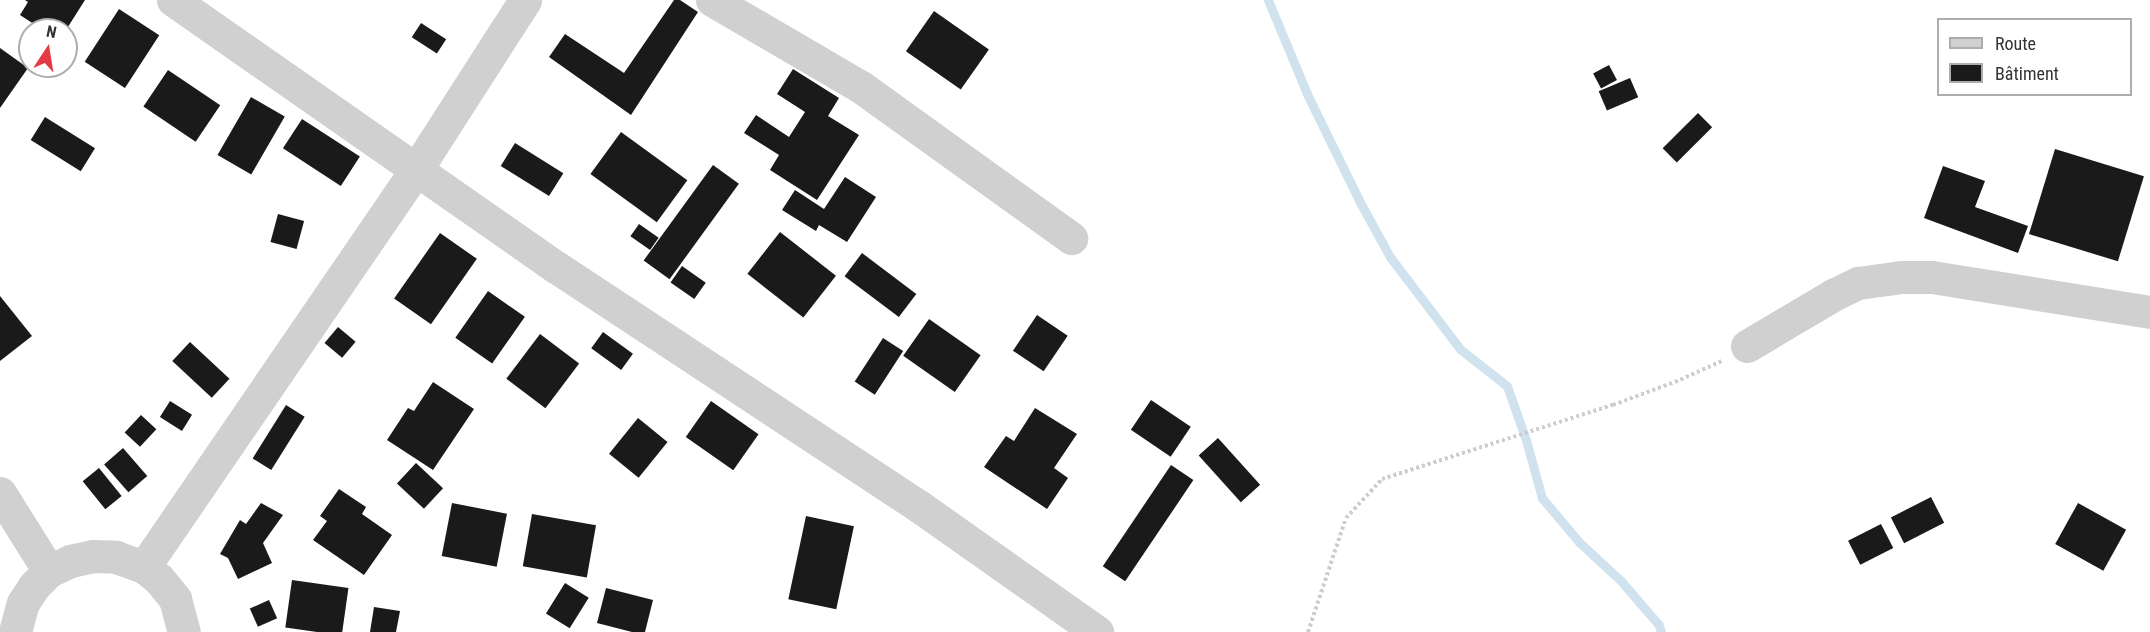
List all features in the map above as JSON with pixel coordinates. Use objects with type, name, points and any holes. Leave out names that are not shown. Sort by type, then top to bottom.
[{"type":"street","points":[[172,0],[556,267],[920,507],[1097,632]]},
{"type":"street","points":[[144,567],[416,170],[525,0]]},
{"type":"street","points":[[712,0],[861,87],[1071,238]]},
{"type":"street","points":[[1747,346],[1833,295],[1858,283],[1901,277],[1932,278],[2150,312]]},
{"type":"street","points":[[0,493],[49,571]]},
{"type":"street","points":[[10,624],[34,586],[49,571],[70,561],[93,556],[116,557],[144,567],[159,579],[175,600],[184,632]]},
{"type":"path","points":[[1308,632],[1346,518],[1382,479],[1675,382],[1747,346]]},
{"type":"building","points":[[25,0],[85,0],[74,18],[25,18],[20,15],[28,2]]},
{"type":"building","points":[[674,0],[680,0],[698,12],[631,115],[549,57],[565,34],[624,73]]},
{"type":"building","points":[[119,9],[159,35],[125,88],[85,62]]},
{"type":"building","points":[[934,11],[989,49],[961,90],[906,51]]},
{"type":"building","points":[[421,23],[446,39],[437,54],[412,37]]},
{"type":"building","points":[[0,48],[18,61],[18,78],[21,78],[0,108]]},
{"type":"building","points":[[1609,65],[1617,80],[1601,88],[1593,73]]},
{"type":"building","points":[[793,69],[839,98],[828,116],[859,135],[817,200],[770,170],[779,155],[744,133],[756,115],[789,137],[805,112],[777,94]]},
{"type":"building","points":[[168,70],[220,105],[196,142],[143,106]]},
{"type":"building","points":[[1630,78],[1638,97],[1607,111],[1599,91]]},
{"type":"building","points":[[251,97],[285,116],[251,175],[218,155]]},
{"type":"building","points":[[1698,113],[1712,127],[1677,162],[1663,148]]},
{"type":"building","points":[[45,117],[95,148],[81,171],[31,140]]},
{"type":"building","points":[[302,119],[360,157],[341,186],[283,148]]},
{"type":"building","points":[[621,132],[687,180],[657,222],[590,174]]},
{"type":"building","points":[[515,143],[563,173],[549,196],[501,166]]},
{"type":"building","points":[[2055,149],[2144,176],[2118,261],[2029,234]]},
{"type":"building","points":[[713,165],[739,184],[670,279],[644,260]]},
{"type":"building","points":[[1943,166],[1985,181],[1975,207],[2028,226],[2018,253],[1924,218]]},
{"type":"building","points":[[845,177],[876,197],[847,242],[819,225],[816,231],[782,210],[795,190],[824,209]]},
{"type":"building","points":[[278,214],[304,221],[297,249],[270,242]]},
{"type":"building","points":[[639,224],[659,238],[650,250],[630,236]]},
{"type":"building","points":[[780,232],[836,276],[803,317],[747,274]]},
{"type":"building","points":[[440,233],[477,259],[431,324],[394,299]]},
{"type":"building","points":[[862,253],[916,294],[899,317],[845,276]]},
{"type":"building","points":[[682,266],[706,283],[694,299],[671,282]]},
{"type":"building","points":[[488,291],[525,317],[492,364],[455,338]]},
{"type":"building","points":[[0,296],[32,336],[0,361]]},
{"type":"building","points":[[1037,315],[1068,336],[1044,371],[1013,351]]},
{"type":"building","points":[[929,319],[981,355],[955,392],[903,356]]},
{"type":"building","points":[[338,327],[356,342],[342,358],[325,343]]},
{"type":"building","points":[[603,332],[633,354],[621,370],[591,348]]},
{"type":"building","points":[[540,334],[579,363],[545,408],[506,379]]},
{"type":"building","points":[[883,338],[903,351],[875,395],[855,382]]},
{"type":"building","points":[[190,342],[229,379],[212,398],[172,361]]},
{"type":"building","points":[[433,382],[474,409],[433,470],[387,440],[408,408],[414,411]]},
{"type":"building","points":[[1151,400],[1191,427],[1171,457],[1131,430]]},
{"type":"building","points":[[170,401],[192,415],[182,431],[160,417]]},
{"type":"building","points":[[711,401],[759,434],[733,470],[686,437]]},
{"type":"building","points":[[286,405],[305,417],[271,470],[253,458]]},
{"type":"building","points":[[1035,408],[1077,434],[1054,468],[1068,478],[1047,509],[984,467],[1006,436],[1014,441]]},
{"type":"building","points":[[141,415],[156,429],[140,447],[125,433]]},
{"type":"building","points":[[638,418],[668,442],[639,478],[609,454]]},
{"type":"building","points":[[1218,438],[1260,485],[1241,502],[1199,455]]},
{"type":"building","points":[[123,448],[147,476],[128,492],[104,464]]},
{"type":"building","points":[[416,463],[443,488],[424,509],[397,483]]},
{"type":"building","points":[[1171,465],[1193,480],[1125,581],[1103,566]]},
{"type":"building","points":[[99,468],[122,496],[105,509],[83,481]]},
{"type":"building","points":[[339,489],[366,507],[362,514],[392,535],[364,575],[313,540],[327,521],[320,516]]},
{"type":"building","points":[[1931,497],[1944,523],[1904,543],[1891,517]]},
{"type":"building","points":[[261,503],[283,515],[263,543],[272,563],[238,579],[228,558],[220,554],[240,520],[246,524]]},
{"type":"building","points":[[452,503],[507,514],[497,567],[442,556]]},
{"type":"building","points":[[2078,503],[2126,530],[2103,571],[2055,544]]},
{"type":"building","points":[[532,514],[596,525],[587,577],[523,566]]},
{"type":"building","points":[[806,516],[854,526],[836,609],[788,599]]},
{"type":"building","points":[[1881,524],[1893,548],[1860,565],[1848,541]]},
{"type":"building","points":[[292,580],[348,588],[342,632],[317,632],[285,628]]},
{"type":"building","points":[[565,583],[589,598],[570,628],[546,614]]},
{"type":"building","points":[[606,588],[653,600],[645,632],[632,632],[597,623]]},
{"type":"building","points":[[269,600],[277,618],[258,627],[250,609]]},
{"type":"building","points":[[374,607],[400,611],[396,632],[370,632]]},
{"type":"waterway","points":[[1268,0],[1308,96],[1390,257],[1460,349],[1507,386],[1526,440],[1542,498],[1579,542],[1621,581],[1659,625],[1661,632]]}]
